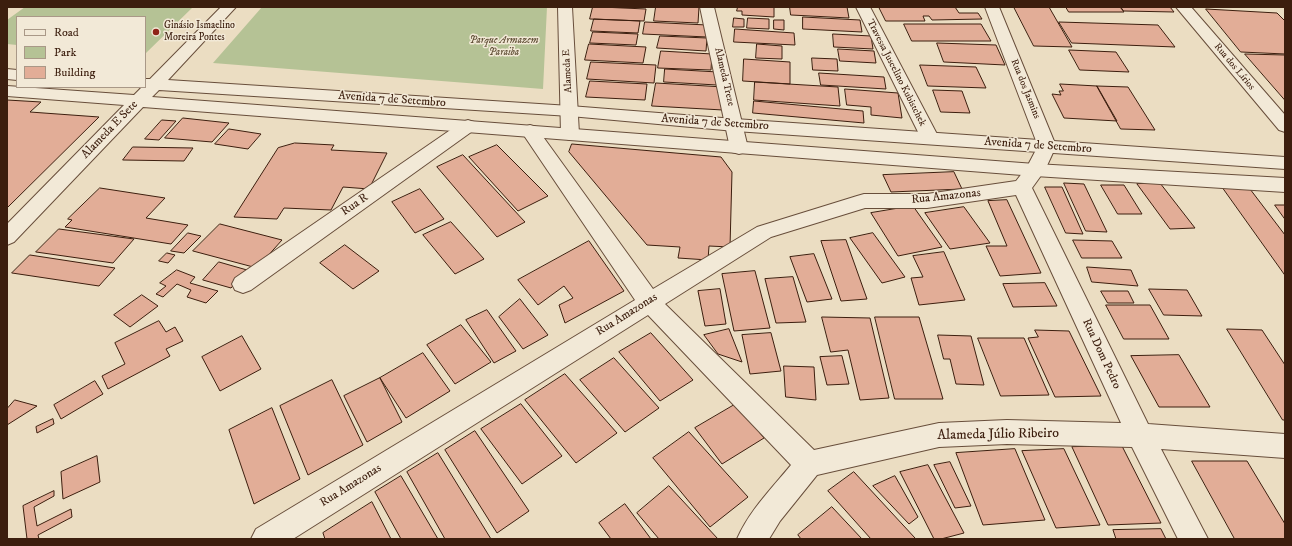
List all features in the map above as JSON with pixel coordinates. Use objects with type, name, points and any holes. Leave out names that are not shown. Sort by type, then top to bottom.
[{"type":"street","name":"Alameda E Sete","points":[[7,237],[145,90],[229,7]]},
{"type":"street","name":"Alameda E","points":[[565,7],[570,134]]},
{"type":"street","name":"Alameda Treze","points":[[707,7],[739,148]]},
{"type":"street","name":"Travessa Juscelino Kubistchek","points":[[863,7],[930,138]]},
{"type":"street","name":"Rua dos Jasmins","points":[[992,7],[1047,146]]},
{"type":"street","name":"Rua dos Lírios","points":[[1183,7],[1285,126]]},
{"type":"street","points":[[7,91],[145,90],[468,126],[739,148],[1028,178],[1285,185]]},
{"type":"street","name":"Avenida 7 de Setembro","points":[[145,90],[570,111],[735,125],[1285,163]]},
{"type":"street","name":"Rua R","points":[[243,284],[468,126]]},
{"type":"street","points":[[530,131],[649,302],[809,464],[770,511],[752,539]]},
{"type":"street","points":[[1028,178],[1047,146]]},
{"type":"street","name":"Rua Amazonas","points":[[266,539],[764,232],[864,201],[927,201],[1028,178]]},
{"type":"street","name":"Rua Dom Pedro","points":[[1028,178],[1140,436],[1193,539]]},
{"type":"street","name":"Alameda Júlio Ribeiro","points":[[809,464],[939,435],[1006,432],[1140,436],[1285,446]]},
{"type":"green space","name":"Ginásio Ismaelino Moreira Pontes","points":[[25,7],[193,7],[146,53],[146,16],[16,16],[16,45],[7,44],[7,20]]},
{"type":"green space","name":"Parque Armazem Paraiba","points":[[262,7],[547,7],[543,89],[213,63]]},
{"type":"building","points":[[593,7],[646,9],[644,21],[590,19]]},
{"type":"building","points":[[656,7],[699,7],[698,23],[654,21]]},
{"type":"building","points":[[738,7],[774,7],[774,17],[742,15],[742,11],[737,11]]},
{"type":"building","points":[[790,7],[847,7],[849,18],[791,15]]},
{"type":"building","points":[[879,7],[955,7],[959,13],[978,13],[982,19],[932,20],[929,16],[923,16],[925,21],[886,21]]},
{"type":"building","points":[[1014,7],[1049,7],[1072,47],[1034,46]]},
{"type":"building","points":[[1066,7],[1120,7],[1124,12],[1069,12]]},
{"type":"building","points":[[1121,7],[1170,7],[1174,12],[1124,11]]},
{"type":"building","points":[[1206,9],[1277,13],[1285,21],[1285,54],[1241,52]]},
{"type":"building","points":[[803,17],[860,20],[862,32],[803,29]]},
{"type":"building","points":[[734,18],[744,19],[744,27],[733,27]]},
{"type":"building","points":[[748,18],[769,19],[769,29],[747,28]]},
{"type":"building","points":[[594,19],[640,21],[638,33],[591,31]]},
{"type":"building","points":[[774,20],[784,20],[784,30],[774,29]]},
{"type":"building","points":[[645,22],[707,25],[707,37],[643,34]]},
{"type":"building","points":[[1059,22],[1158,25],[1175,47],[1072,43]]},
{"type":"building","points":[[904,24],[981,24],[991,41],[912,41]]},
{"type":"building","points":[[735,29],[794,33],[795,45],[734,42]]},
{"type":"building","points":[[593,32],[638,34],[636,45],[590,43]]},
{"type":"building","points":[[833,34],[871,36],[873,49],[834,47]]},
{"type":"building","points":[[660,36],[707,38],[706,51],[657,48]]},
{"type":"building","points":[[937,43],[996,45],[1005,65],[944,62]]},
{"type":"building","points":[[589,44],[646,47],[643,63],[585,60]]},
{"type":"building","points":[[757,44],[782,46],[782,59],[756,58]]},
{"type":"building","points":[[838,49],[874,51],[876,63],[840,61]]},
{"type":"building","points":[[1069,50],[1116,52],[1129,72],[1080,70]]},
{"type":"building","points":[[661,51],[712,54],[711,70],[658,68]]},
{"type":"building","points":[[1245,54],[1285,55],[1285,100]]},
{"type":"building","points":[[812,58],[837,59],[838,71],[813,70]]},
{"type":"building","points":[[744,59],[790,62],[790,84],[743,81]]},
{"type":"building","points":[[591,62],[656,65],[654,83],[587,79]]},
{"type":"building","points":[[920,65],[976,67],[986,88],[928,86]]},
{"type":"building","points":[[665,69],[718,72],[717,85],[664,82]]},
{"type":"building","points":[[819,73],[884,77],[886,89],[821,85]]},
{"type":"building","points":[[590,81],[647,84],[645,100],[586,97]]},
{"type":"building","points":[[755,82],[838,87],[840,106],[754,100]]},
{"type":"building","points":[[656,83],[724,87],[723,110],[652,106]]},
{"type":"building","points":[[1060,84],[1097,86],[1117,121],[1064,118],[1052,94],[1061,95],[1059,91],[1063,91]]},
{"type":"building","points":[[1097,86],[1128,87],[1155,130],[1121,129]]},
{"type":"building","points":[[845,89],[898,93],[902,118],[871,115],[871,107],[847,105]]},
{"type":"building","points":[[933,90],[962,91],[970,113],[941,112]]},
{"type":"building","points":[[7,100],[41,102],[30,112],[99,117],[7,208]]},
{"type":"building","points":[[754,101],[863,111],[864,123],[753,113]]},
{"type":"building","points":[[183,118],[229,123],[212,142],[165,138]]},
{"type":"building","points":[[162,120],[176,121],[159,140],[145,139]]},
{"type":"building","points":[[229,129],[261,134],[248,149],[215,144]]},
{"type":"building","points":[[295,143],[334,145],[331,150],[387,153],[369,189],[343,187],[331,210],[284,208],[277,219],[234,217],[278,148]]},
{"type":"building","points":[[572,144],[721,157],[732,172],[730,247],[709,246],[708,260],[678,258],[680,247],[647,245],[569,152]]},
{"type":"building","points":[[497,145],[548,196],[518,211],[469,157]]},
{"type":"building","points":[[133,147],[193,148],[184,161],[123,160]]},
{"type":"building","points":[[463,155],[525,222],[497,237],[437,167]]},
{"type":"building","points":[[954,172],[962,189],[891,192],[883,175]]},
{"type":"building","points":[[1064,183],[1084,184],[1107,232],[1086,231]]},
{"type":"building","points":[[1160,183],[1195,228],[1170,229],[1137,184]]},
{"type":"building","points":[[1101,185],[1124,185],[1142,214],[1118,214]]},
{"type":"building","points":[[1045,187],[1062,187],[1083,234],[1066,233]]},
{"type":"building","points":[[100,188],[165,198],[146,218],[188,225],[171,244],[65,227],[72,220],[68,219]]},
{"type":"building","points":[[1223,188],[1250,189],[1285,235],[1285,275]]},
{"type":"building","points":[[420,189],[444,219],[415,233],[392,202]]},
{"type":"building","points":[[1007,200],[1041,273],[1000,276],[986,246],[1007,246],[988,201]]},
{"type":"building","points":[[1275,205],[1285,205],[1285,219]]},
{"type":"building","points":[[913,206],[942,247],[898,256],[871,213]]},
{"type":"building","points":[[964,207],[990,243],[950,249],[925,213]]},
{"type":"building","points":[[451,222],[484,259],[455,274],[423,235]]},
{"type":"building","points":[[220,224],[282,240],[257,268],[193,251]]},
{"type":"building","points":[[59,229],[134,239],[113,263],[36,252]]},
{"type":"building","points":[[188,233],[201,236],[184,253],[171,251]]},
{"type":"building","points":[[873,233],[905,277],[882,283],[850,238]]},
{"type":"building","points":[[846,240],[867,299],[841,301],[821,241]]},
{"type":"building","points":[[1073,240],[1112,241],[1122,258],[1082,258]]},
{"type":"building","points":[[589,241],[624,291],[565,323],[559,305],[573,298],[564,286],[538,305],[518,280]]},
{"type":"building","points":[[345,245],[379,271],[353,289],[320,263]]},
{"type":"building","points":[[944,252],[965,300],[919,305],[911,278],[923,277],[913,256]]},
{"type":"building","points":[[167,253],[175,255],[168,263],[159,261]]},
{"type":"building","points":[[814,254],[832,299],[807,302],[790,257]]},
{"type":"building","points":[[30,255],[115,268],[99,286],[12,273]]},
{"type":"building","points":[[219,262],[247,270],[231,288],[203,280]]},
{"type":"building","points":[[1087,267],[1131,270],[1138,286],[1092,282]]},
{"type":"building","points":[[177,270],[195,277],[190,283],[218,291],[206,303],[187,297],[191,290],[177,284],[163,297],[156,294],[166,286],[160,283]]},
{"type":"building","points":[[755,271],[770,328],[734,331],[722,274]]},
{"type":"building","points":[[793,277],[806,322],[776,323],[765,279]]},
{"type":"building","points":[[1045,283],[1057,306],[1013,307],[1003,284]]},
{"type":"building","points":[[720,289],[726,324],[705,326],[698,291]]},
{"type":"building","points":[[1149,289],[1187,290],[1202,316],[1164,315]]},
{"type":"building","points":[[1101,291],[1128,291],[1134,303],[1108,303]]},
{"type":"building","points":[[142,295],[158,306],[130,327],[114,315]]},
{"type":"building","points":[[520,299],[548,335],[523,349],[499,317]]},
{"type":"building","points":[[1106,305],[1150,305],[1169,339],[1124,339]]},
{"type":"building","points":[[487,310],[516,351],[494,363],[466,320]]},
{"type":"building","points":[[822,317],[870,318],[889,398],[860,400],[848,350],[831,352]]},
{"type":"building","points":[[875,317],[919,317],[943,399],[895,399]]},
{"type":"building","points":[[159,321],[166,332],[175,327],[183,341],[166,349],[170,356],[108,389],[102,376],[125,364],[115,343]]},
{"type":"building","points":[[461,325],[491,362],[455,384],[427,345]]},
{"type":"building","points":[[729,329],[742,362],[718,354],[704,335]]},
{"type":"building","points":[[1227,329],[1262,330],[1285,365],[1285,420],[1283,420]]},
{"type":"building","points":[[1035,330],[1069,331],[1101,396],[1055,397],[1028,338],[1038,337]]},
{"type":"building","points":[[651,333],[693,380],[660,401],[619,352]]},
{"type":"building","points":[[771,333],[781,371],[750,374],[742,335]]},
{"type":"building","points":[[938,335],[971,336],[984,385],[956,384],[950,359],[944,359]]},
{"type":"building","points":[[242,336],[261,369],[220,391],[202,357]]},
{"type":"building","points":[[978,338],[1024,338],[1049,395],[1001,396]]},
{"type":"building","points":[[423,353],[450,391],[406,418],[380,378]]},
{"type":"building","points":[[1179,355],[1210,407],[1159,407],[1131,356]]},
{"type":"building","points":[[842,356],[849,384],[827,385],[820,357]]},
{"type":"building","points":[[614,358],[659,408],[625,432],[580,380]]},
{"type":"building","points":[[784,366],[814,367],[816,400],[786,397]]},
{"type":"building","points":[[565,374],[617,433],[576,463],[525,400]]},
{"type":"building","points":[[380,378],[402,422],[367,442],[344,396]]},
{"type":"building","points":[[332,380],[363,445],[308,475],[280,406]]},
{"type":"building","points":[[95,381],[103,394],[61,419],[54,405]]},
{"type":"building","points":[[15,400],[37,406],[7,425],[7,409]]},
{"type":"building","points":[[521,404],[562,456],[522,484],[481,429]]},
{"type":"building","points":[[736,404],[764,438],[722,464],[695,428]]},
{"type":"building","points":[[272,408],[300,479],[254,504],[229,430]]},
{"type":"building","points":[[53,419],[54,424],[37,433],[36,427]]},
{"type":"building","points":[[475,431],[529,511],[497,533],[445,450]]},
{"type":"building","points":[[689,432],[748,497],[710,527],[653,458]]},
{"type":"building","points":[[1122,446],[1161,523],[1108,525],[1072,447]]},
{"type":"building","points":[[1015,449],[1045,520],[983,525],[956,453]]},
{"type":"building","points":[[1064,449],[1100,525],[1056,528],[1022,451]]},
{"type":"building","points":[[438,453],[491,539],[445,539],[407,472]]},
{"type":"building","points":[[97,456],[100,482],[63,499],[61,472]]},
{"type":"building","points":[[1192,461],[1247,461],[1285,524],[1285,539],[1235,539]]},
{"type":"building","points":[[950,462],[971,506],[955,508],[934,465]]},
{"type":"building","points":[[928,465],[964,533],[941,539],[934,539],[900,472]]},
{"type":"building","points":[[854,472],[915,538],[914,539],[871,539],[828,491]]},
{"type":"building","points":[[401,476],[438,539],[401,539],[375,492]]},
{"type":"building","points":[[895,476],[918,517],[909,524],[873,486]]},
{"type":"building","points":[[669,486],[718,539],[659,539],[637,513]]},
{"type":"building","points":[[54,491],[54,496],[34,507],[37,526],[71,509],[72,517],[38,535],[39,539],[27,539],[23,506]]},
{"type":"building","points":[[372,502],[391,539],[325,539],[323,533]]},
{"type":"building","points":[[625,504],[651,539],[611,539],[599,523]]},
{"type":"building","points":[[832,507],[862,539],[801,539],[798,535]]},
{"type":"building","points":[[1161,529],[1166,539],[1116,539],[1113,530]]},
{"type":"place","name":"Ginásio Ismaelino Moreira Pontes","points":[[156,32]]}]
